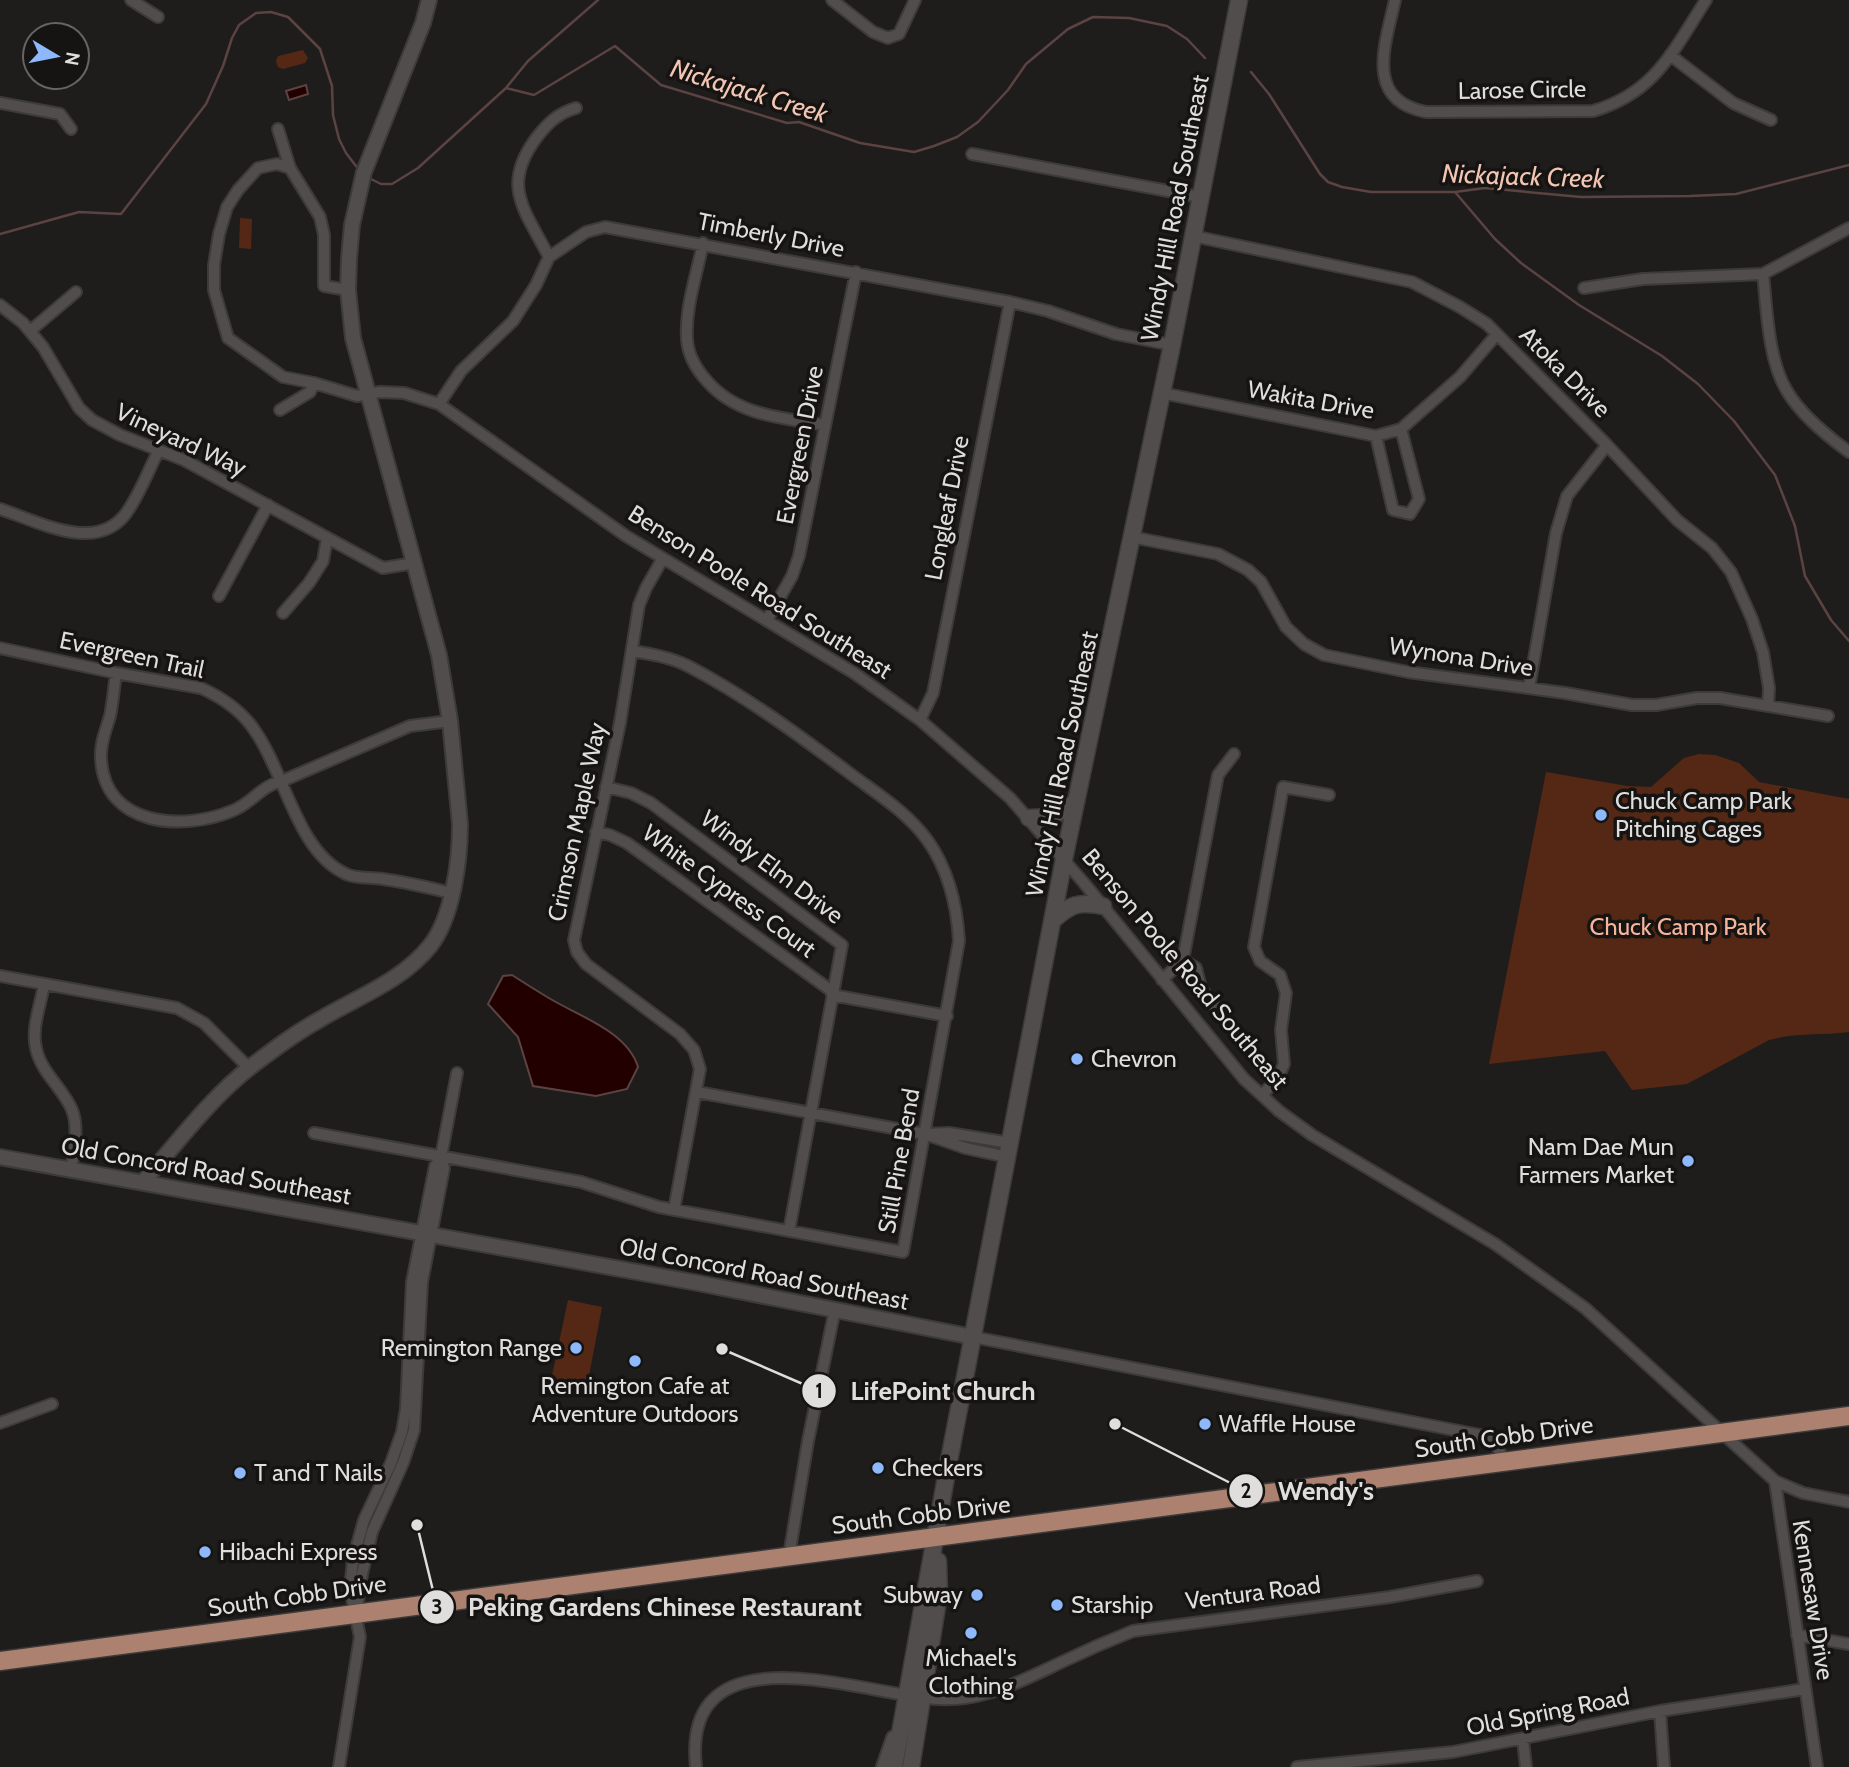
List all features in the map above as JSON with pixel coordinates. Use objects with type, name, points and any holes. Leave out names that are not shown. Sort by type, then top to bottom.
[{"type":"main road","name":"Windy Hill Road Southeast","points":[[894,1767],[939,1594],[936,1538],[973,1338],[1064,859],[1163,393],[1239,0]]},
{"type":"main road","points":[[1029,818],[1051,817],[1076,802]]},
{"type":"main road","points":[[1052,921],[1075,904],[1103,906]]},
{"type":"main road","name":"South Cobb Drive","points":[[0,1661],[1849,1416]]},
{"type":"main road","name":"Windy Hill Road Southeast","points":[[911,1701],[912,1763]]},
{"type":"street","points":[[131,0],[158,17]]},
{"type":"street","points":[[142,1182],[184,1134],[249,1068],[305,1028],[374,990],[409,967],[438,934],[452,893],[460,845],[450,720],[439,655],[353,338],[348,290],[352,225],[358,193],[429,0]]},
{"type":"street","points":[[832,0],[873,32],[887,38],[899,34],[915,0]]},
{"type":"street","name":"Larose Circle","points":[[1395,0],[1382,54],[1384,79],[1395,99],[1408,108],[1426,112],[1593,111],[1617,104],[1640,89],[1670,55],[1706,0]]},
{"type":"street","points":[[1670,55],[1733,103],[1770,120]]},
{"type":"street","points":[[0,103],[60,114],[71,129]]},
{"type":"street","points":[[439,404],[461,371],[513,321],[536,285],[548,257],[520,200],[517,177],[523,157],[545,126],[555,117],[576,108]]},
{"type":"street","points":[[278,129],[290,167],[320,218],[324,235],[324,286],[348,290]]},
{"type":"street","points":[[972,153],[1200,198]]},
{"type":"street","name":"Benson Poole Road Southeast","points":[[290,167],[277,164],[258,168],[238,190],[228,207],[219,234],[214,265],[214,290],[228,338],[283,377],[314,383],[357,397],[380,392],[404,393],[439,404],[617,529],[854,673],[920,720],[975,765],[1029,818],[1244,1079],[1307,1132],[1541,1275],[1618,1336],[1721,1433]]},
{"type":"street","name":"Timberly Drive","points":[[548,257],[586,232],[605,227],[704,243],[1010,302],[1048,311],[1116,334],[1172,345]]},
{"type":"street","points":[[1584,288],[1643,279],[1763,274],[1849,229]]},
{"type":"street","name":"Atoka Drive","points":[[1193,236],[1412,282],[1487,324],[1677,520],[1712,548],[1731,572],[1763,652],[1769,688],[1768,705]]},
{"type":"street","points":[[704,243],[687,325],[689,352],[695,365],[723,397],[747,410],[825,425]]},
{"type":"street","name":"Evergreen Drive","points":[[767,620],[792,576],[799,556],[856,272]]},
{"type":"street","points":[[1763,274],[1769,332],[1779,374],[1787,392],[1829,438],[1849,452]]},
{"type":"street","points":[[30,331],[76,292]]},
{"type":"street","name":"Longleaf Drive","points":[[920,720],[933,693],[1010,302]]},
{"type":"street","name":"Vineyard Way","points":[[0,305],[30,331],[43,347],[79,408],[92,420],[120,435],[184,460],[383,568],[415,563]]},
{"type":"street","name":"Wakita Drive","points":[[1163,393],[1376,436],[1401,429],[1461,377],[1497,334]]},
{"type":"street","points":[[280,410],[310,392],[314,383]]},
{"type":"street","points":[[1376,436],[1392,510],[1410,514],[1419,499],[1401,429]]},
{"type":"street","points":[[1529,688],[1556,533],[1567,496],[1607,445]]},
{"type":"street","points":[[0,509],[83,535],[99,533],[114,526],[129,510],[159,450]]},
{"type":"street","points":[[219,596],[268,505]]},
{"type":"street","name":"Wynona Drive","points":[[1132,537],[1219,554],[1248,569],[1261,582],[1286,627],[1304,644],[1324,655],[1408,671],[1632,705],[1720,698],[1828,716]]},
{"type":"street","points":[[283,613],[309,583],[323,561],[327,538]]},
{"type":"street","name":"Crimson Maple Way","points":[[663,558],[642,597],[575,931],[575,946],[591,969],[680,1034],[690,1045],[699,1063],[697,1092],[674,1210]]},
{"type":"street","name":"Evergreen Trail","points":[[0,648],[201,688],[226,701],[255,730],[282,781],[310,844],[326,862],[347,875],[384,879],[452,893]]},
{"type":"street","name":"Still Pine Bend","points":[[314,1133],[580,1182],[674,1210],[903,1252],[959,941],[956,906],[940,862],[916,827],[890,803],[786,726],[688,666],[660,655],[632,650]]},
{"type":"street","points":[[116,673],[101,757],[107,784],[114,796],[127,808],[139,815],[166,822],[194,821],[234,811],[271,783],[282,781],[410,726],[450,720]]},
{"type":"street","points":[[1162,980],[1183,960],[1218,775],[1234,754]]},
{"type":"street","name":"Windy Elm Drive","points":[[606,787],[631,793],[651,803],[842,946],[789,1231]]},
{"type":"street","points":[[1262,1095],[1278,1078],[1285,1060],[1281,1030],[1286,989],[1276,971],[1260,961],[1254,947],[1283,787],[1329,795]]},
{"type":"street","name":"White Cypress Court","points":[[596,832],[627,843],[833,994]]},
{"type":"street","points":[[1183,960],[1196,968],[1201,988],[1221,1014]]},
{"type":"street","points":[[0,976],[177,1008],[204,1023],[249,1068]]},
{"type":"street","points":[[44,984],[34,1033],[35,1046],[50,1077],[72,1110],[75,1133],[71,1170]]},
{"type":"street","points":[[833,994],[947,1016]]},
{"type":"street","points":[[339,1767],[360,1637],[356,1613],[369,1542],[378,1516],[404,1464],[414,1430],[426,1235],[435,1193],[435,1166],[441,1157],[457,1073]]},
{"type":"street","points":[[697,1092],[925,1135],[949,1133],[1009,1150]]},
{"type":"street","name":"Old Concord Road Southeast","points":[[0,1157],[835,1310],[1485,1436],[1495,1442],[1504,1461]]},
{"type":"street","points":[[789,1556],[808,1441],[835,1310]]},
{"type":"street","points":[[0,1423],[52,1404]]},
{"type":"street","points":[[1721,1433],[1775,1480],[1803,1493],[1849,1502]]},
{"type":"street","name":"Kennesaw Drive","points":[[1775,1480],[1817,1767]]},
{"type":"street","name":"Ventura Road","points":[[696,1767],[698,1729],[713,1700],[733,1686],[761,1679],[812,1678],[911,1701],[952,1700],[993,1693],[1133,1631],[1390,1597],[1477,1581]]},
{"type":"street","points":[[1797,1635],[1849,1644]]},
{"type":"street","name":"Old Spring Road","points":[[1297,1767],[1454,1752],[1660,1712],[1805,1689]]},
{"type":"street","name":"Windy Hill Road Southeast","points":[[884,1767],[911,1701]]},
{"type":"street","points":[[1660,1712],[1664,1767]]},
{"type":"street","points":[[1523,1740],[1526,1767]]},
{"type":"green space","points":[[303,50],[308,58],[305,63],[283,69],[278,67],[278,56]]},
{"type":"green space","points":[[240,218],[252,219],[251,249],[239,248]]},
{"type":"green space","name":"Chuck Camp Park","points":[[1699,754],[1715,755],[1739,763],[1759,782],[1849,799],[1849,1032],[1769,1040],[1687,1084],[1632,1090],[1605,1051],[1489,1064],[1546,772],[1627,786],[1651,787],[1684,758]]},
{"type":"green space","name":"Remington Range","points":[[568,1300],[602,1307],[585,1397],[549,1390]]},
{"type":"shaded area","points":[[306,85],[308,94],[289,100],[286,91]]},
{"type":"shaded area","points":[[512,975],[603,1027],[625,1045],[638,1067],[627,1089],[596,1096],[533,1086],[518,1037],[488,1004],[503,976]]},
{"type":"waterway","name":"Nickajack Creek","points":[[367,177],[381,184],[392,184],[418,168],[506,88],[528,61],[598,0]]},
{"type":"waterway","name":"Nickajack Creek","points":[[0,234],[79,212],[121,214],[206,104],[239,25],[256,13],[271,12],[288,17],[320,49],[332,86],[333,115],[339,139],[359,170]]},
{"type":"waterway","name":"Nickajack Creek","points":[[506,88],[534,95],[615,46],[661,85],[787,123],[799,122],[860,143],[914,152],[957,137],[978,122],[1008,90],[1026,64],[1068,29],[1093,17],[1129,18],[1167,26],[1187,39],[1205,58]]},
{"type":"waterway","name":"Nickajack Creek","points":[[1251,72],[1269,94],[1320,174],[1328,182],[1342,187],[1371,192],[1455,192],[1485,188],[1581,197],[1736,194],[1849,165]]},
{"type":"waterway","points":[[1455,192],[1495,239],[1521,263],[1579,305],[1662,356],[1698,384],[1734,421],[1775,475],[1795,526],[1805,576],[1831,620],[1849,641]]},
{"type":"place","name":"Chuck Camp Park Pitching Cages","points":[[1601,815]]},
{"type":"place","name":"Chevron","points":[[1077,1059]]},
{"type":"place","name":"Nam Dae Mun Farmers Market","points":[[1688,1161]]},
{"type":"place","name":"Remington Range","points":[[576,1348]]},
{"type":"place","name":"LifePoint Church","points":[[722,1349]]},
{"type":"place","name":"Remington Cafe at Adventure Outdoors","points":[[635,1361]]},
{"type":"place","name":"Wendy's","points":[[1115,1424]]},
{"type":"place","name":"Waffle House","points":[[1205,1424]]},
{"type":"place","name":"Checkers","points":[[878,1468]]},
{"type":"place","name":"T and T Nails","points":[[240,1473]]},
{"type":"place","name":"Peking Gardens Chinese Restaurant","points":[[417,1525]]},
{"type":"place","name":"Hibachi Express","points":[[205,1552]]},
{"type":"place","name":"Subway","points":[[977,1595]]},
{"type":"place","name":"Starship","points":[[1057,1605]]},
{"type":"place","name":"Michael's Clothing","points":[[971,1633]]}]
